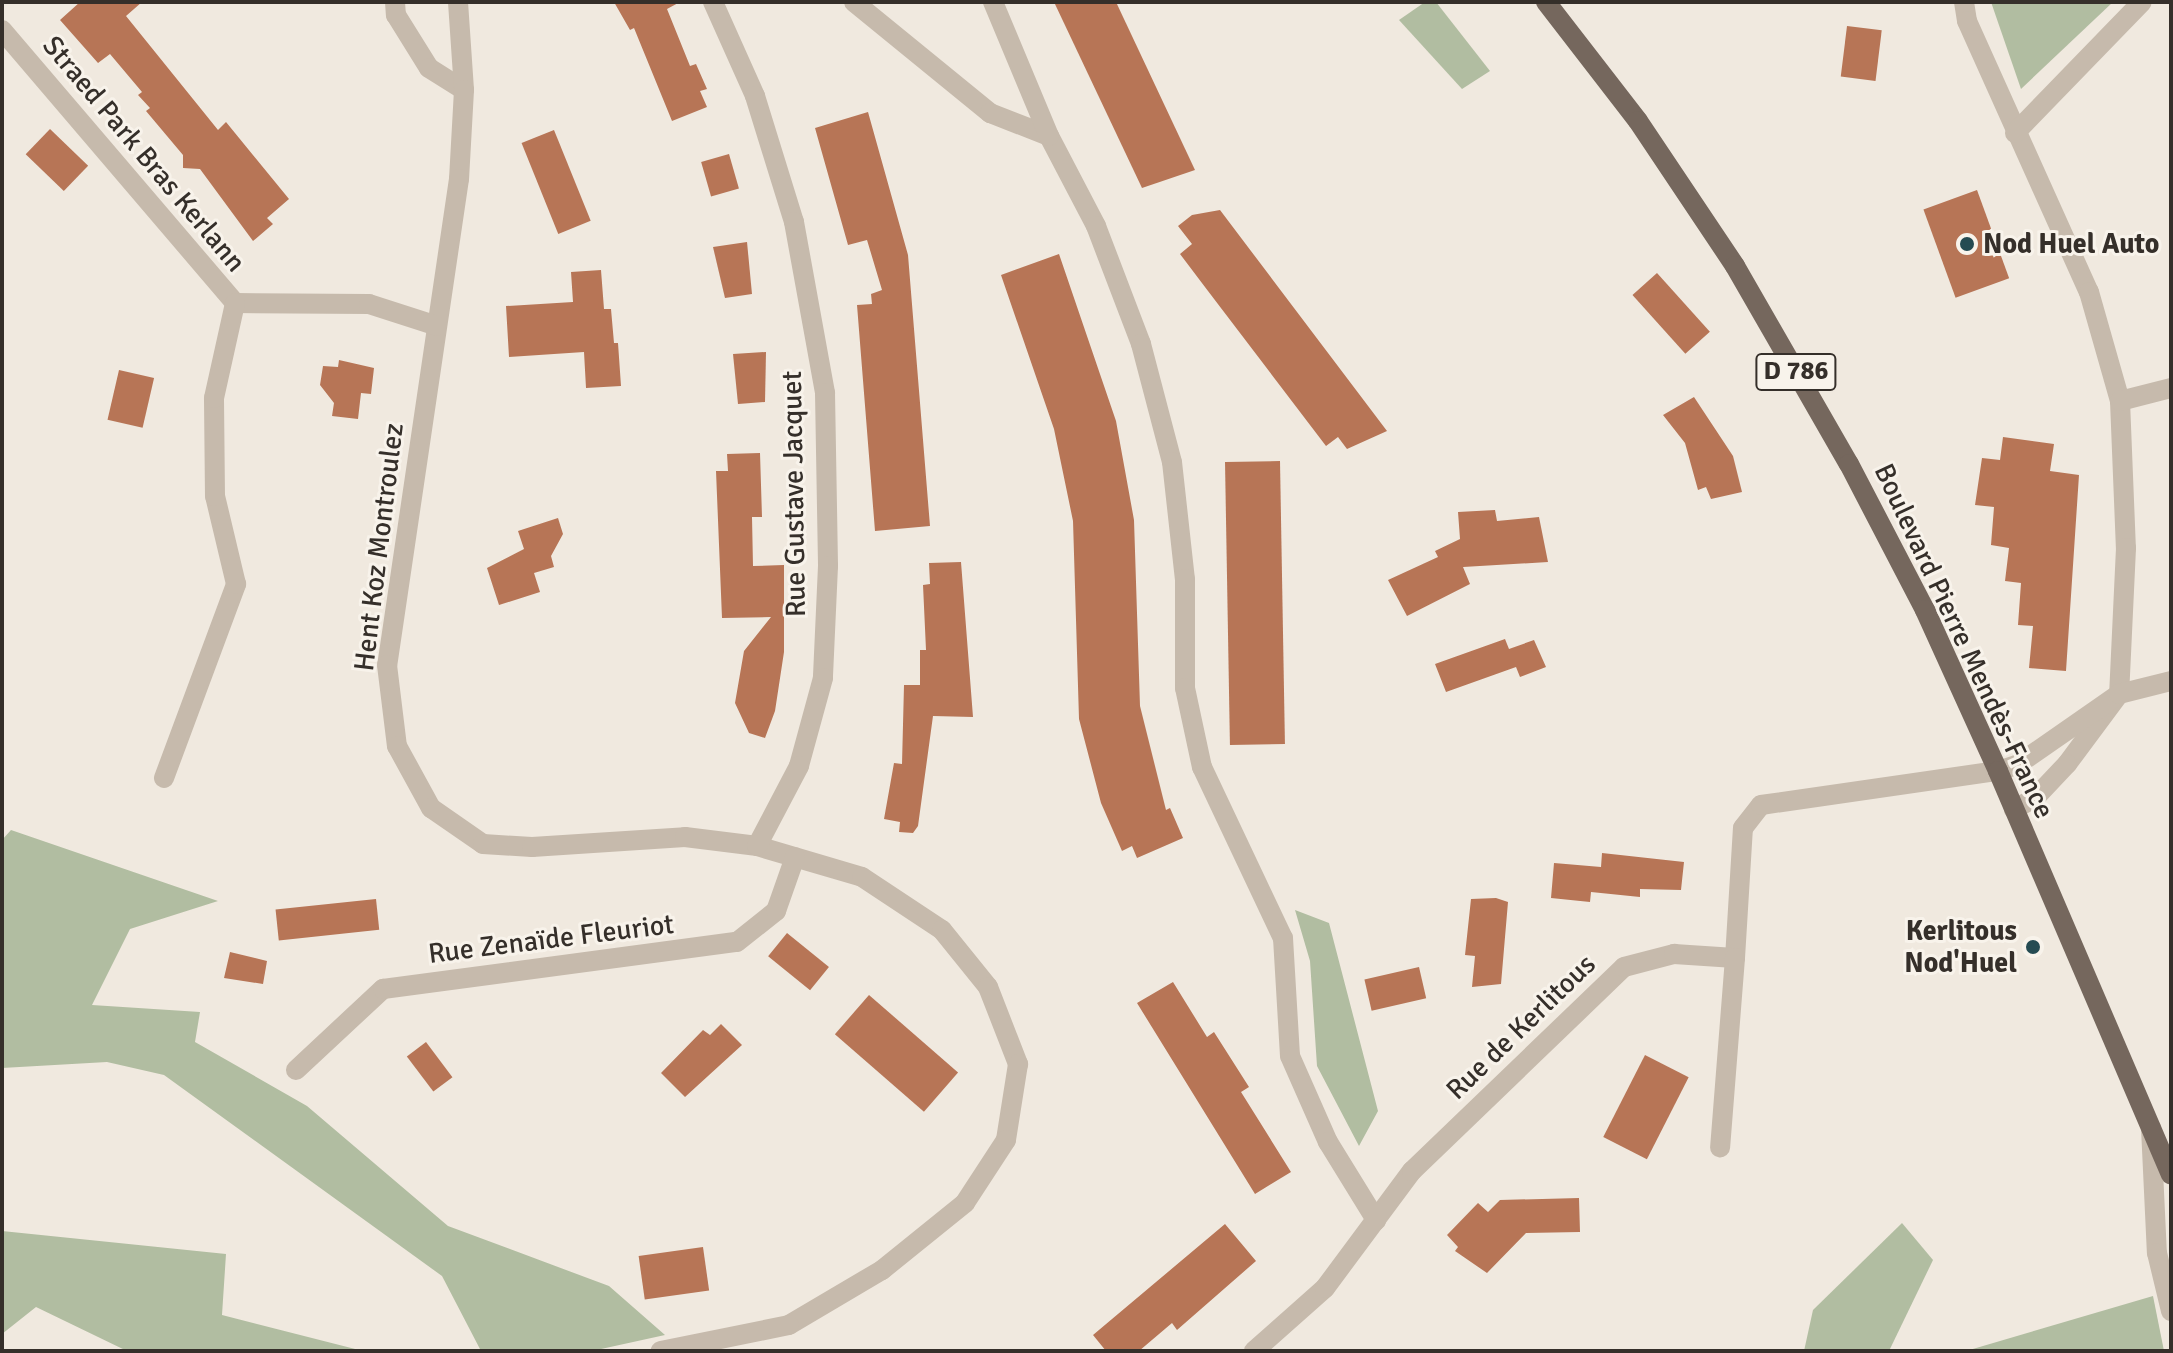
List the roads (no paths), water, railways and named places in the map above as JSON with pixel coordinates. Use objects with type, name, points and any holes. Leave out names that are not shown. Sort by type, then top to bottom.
[{"type":"main road","name":"Boulevard Pierre Mendès-France","points":[[1546,2],[1638,121],[1735,266],[1856,477],[1998,771],[2171,1174]]},
{"type":"street","points":[[395,2],[396,15],[429,68],[464,90]]},
{"type":"street","name":"Hent Koz Montroulez","points":[[458,2],[464,90],[459,179],[387,665],[397,746],[431,808],[483,844],[532,847],[685,837],[757,846],[862,877],[942,930],[988,987],[1018,1064],[1006,1140],[965,1203],[882,1270],[819,1311],[751,1334],[661,1351]]},
{"type":"street","name":"Rue Gustave Jacquet","points":[[713,2],[755,96],[794,222],[825,393],[828,566],[823,678],[799,766],[757,846]]},
{"type":"street","points":[[854,2],[990,113],[1049,136]]},
{"type":"street","points":[[993,2],[1049,136],[1096,226],[1141,344],[1172,462],[1185,579],[1185,688],[1202,767],[1283,938],[1290,1056],[1328,1142],[1376,1220]]},
{"type":"street","points":[[1964,2],[1967,21],[2015,133],[2089,292],[2120,401],[2126,548],[2119,694],[2067,764],[2035,798],[2014,809]]},
{"type":"street","points":[[2015,133],[2142,2]]},
{"type":"street","name":"Straed Park Bras Kerlann","points":[[2,30],[235,303],[369,304],[437,326]]},
{"type":"street","points":[[164,778],[236,584],[215,496],[214,398],[235,303]]},
{"type":"street","points":[[2120,401],[2171,388]]},
{"type":"street","points":[[1720,1147],[1743,828],[1761,805],[1998,771],[2017,765],[2119,694],[2171,681]]},
{"type":"street","name":"Rue Zenaïde Fleuriot","points":[[296,1070],[383,989],[737,942],[776,911],[795,857]]},
{"type":"street","name":"Rue de Kerlitous","points":[[1254,1351],[1325,1288],[1412,1171],[1624,967],[1674,954],[1735,958]]},
{"type":"street","points":[[2151,1124],[2157,1253],[2171,1311]]},
{"type":"place","name":"Nod Huel Auto","points":[[1967,244]]},
{"type":"place","name":"Kerlitous Nod'Huel","points":[[2033,947]]}]
